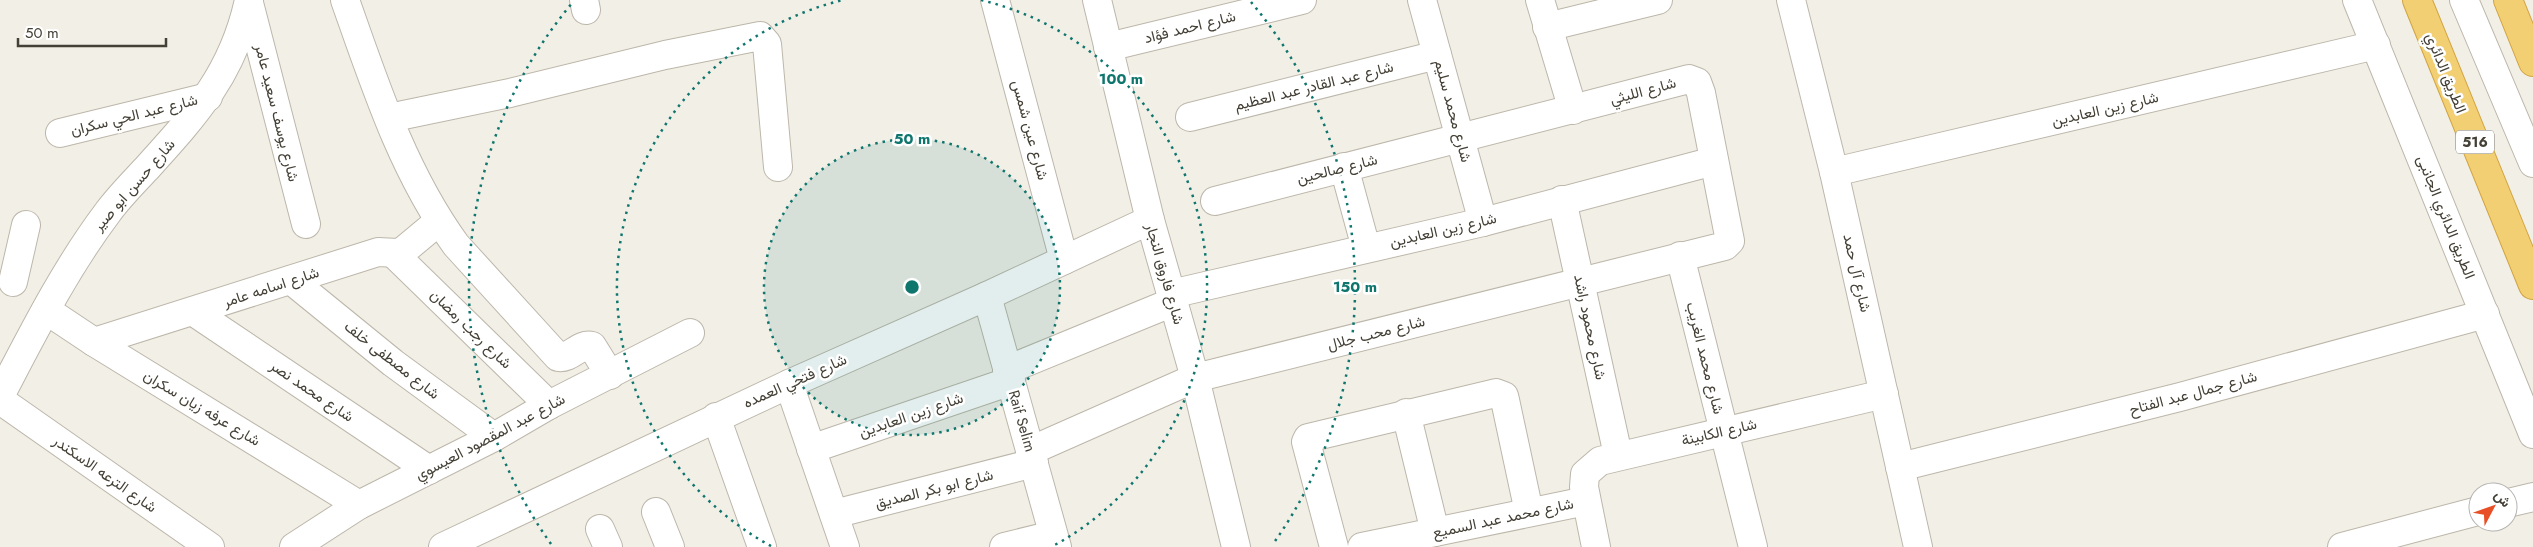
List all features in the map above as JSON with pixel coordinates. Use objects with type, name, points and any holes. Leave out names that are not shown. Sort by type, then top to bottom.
[{"type":"highway","name":"الطريق الدائري","points":[[2417,0],[2533,285]]},
{"type":"highway","points":[[2508,0],[2533,62]]},
{"type":"street","points":[[345,0],[389,118],[421,191],[456,246],[558,357],[565,358],[583,346],[592,346],[610,375]]},
{"type":"street","name":"شارع عين شمس","points":[[995,0],[1064,260]]},
{"type":"street","name":"شارع فاروق النجار","points":[[1097,0],[1150,220],[1195,378],[1236,547]]},
{"type":"street","name":"شارع احمد فؤاد","points":[[1108,47],[1302,0]]},
{"type":"street","name":"شارع محمد سليم","points":[[1422,0],[1483,222]]},
{"type":"street","points":[[1540,0],[1573,110]]},
{"type":"street","points":[[1547,27],[1658,0]]},
{"type":"street","name":"شارع آل حمد","points":[[1791,0],[1834,172],[1918,547]]},
{"type":"street","name":"الطريق الدائري الجانبى","points":[[2357,0],[2533,434]]},
{"type":"street","points":[[2464,0],[2533,163]]},
{"type":"street","name":"شارع حسن ابو صير","points":[[0,396],[48,305],[88,240],[109,210],[208,97],[226,67],[240,35],[249,1]]},
{"type":"street","name":"شارع يوسف سعيد عامر","points":[[249,1],[306,224]]},
{"type":"street","points":[[389,118],[510,93],[666,55],[760,36],[767,44],[778,167]]},
{"type":"street","name":"شارع زين العابدين","points":[[1834,172],[2376,45]]},
{"type":"street","name":"شارع عبد القادر عبد العظيم","points":[[1190,117],[1438,55]]},
{"type":"street","name":"شارع الليثي","points":[[1461,139],[1693,80],[1701,93],[1730,240]]},
{"type":"street","name":"شارع عبد الحي سكران","points":[[60,133],[208,97]]},
{"type":"street","name":"شارع صالحين","points":[[1215,201],[1461,139]]},
{"type":"street","name":"شارع زين العابدين","points":[[811,449],[1009,375],[1172,298],[1366,248],[1483,222],[1714,161]]},
{"type":"street","points":[[1344,167],[1366,248]]},
{"type":"street","name":"شارع محمود راشد","points":[[1562,200],[1618,455]]},
{"type":"street","name":"شارع فتحي العمده","points":[[442,547],[716,417],[987,296],[1150,220]]},
{"type":"street","name":"شارع اسامه عامر","points":[[94,342],[383,251],[393,253],[403,251],[439,221]]},
{"type":"street","points":[[7,279],[26,225]]},
{"type":"street","name":"شارع محب جلال","points":[[1032,457],[1195,378],[1725,246],[1730,240]]},
{"type":"street","name":"شارع رجب رمضان","points":[[393,253],[549,405]]},
{"type":"street","name":"شارع محمد الغريب","points":[[1680,256],[1752,547]]},
{"type":"street","name":"شارع عرفه زيان سكران","points":[[7,279],[48,305],[94,342],[359,505]]},
{"type":"street","name":"شارع مصطفى خلف","points":[[291,280],[393,363],[494,437]]},
{"type":"street","name":"Raif Selim","points":[[987,296],[1055,541]]},
{"type":"street","name":"شارع محمد نصر","points":[[194,312],[429,470]]},
{"type":"street","name":"شارع جمال عبد الفتاح","points":[[1900,467],[2180,397],[2485,314]]},
{"type":"street","name":"شارع عبد المقصود العيسوي","points":[[294,547],[359,505],[494,437],[549,405],[690,333]]},
{"type":"street","points":[[788,384],[845,547]]},
{"type":"street","points":[[1334,547],[1306,442],[1308,438],[1406,413],[1496,393],[1504,396],[1529,512]]},
{"type":"street","name":"شارع الكابينة","points":[[1586,500],[1585,474],[1600,461],[1618,455],[1884,394]]},
{"type":"street","name":"شارع الترعه الاسكندر","points":[[0,400],[202,545]]},
{"type":"street","points":[[1406,413],[1435,532]]},
{"type":"street","points":[[716,417],[761,547]]},
{"type":"street","name":"شارع ابو بكر الصديق","points":[[834,514],[1032,457]]},
{"type":"street","points":[[2518,501],[2533,497]]},
{"type":"street","points":[[1586,500],[1596,547]]},
{"type":"street","name":"شارع محمد عبد السميع","points":[[1362,547],[1586,500]]},
{"type":"street","points":[[656,512],[670,547]]},
{"type":"street","points":[[2342,547],[2468,514]]},
{"type":"street","points":[[1004,547],[1055,541]]}]
